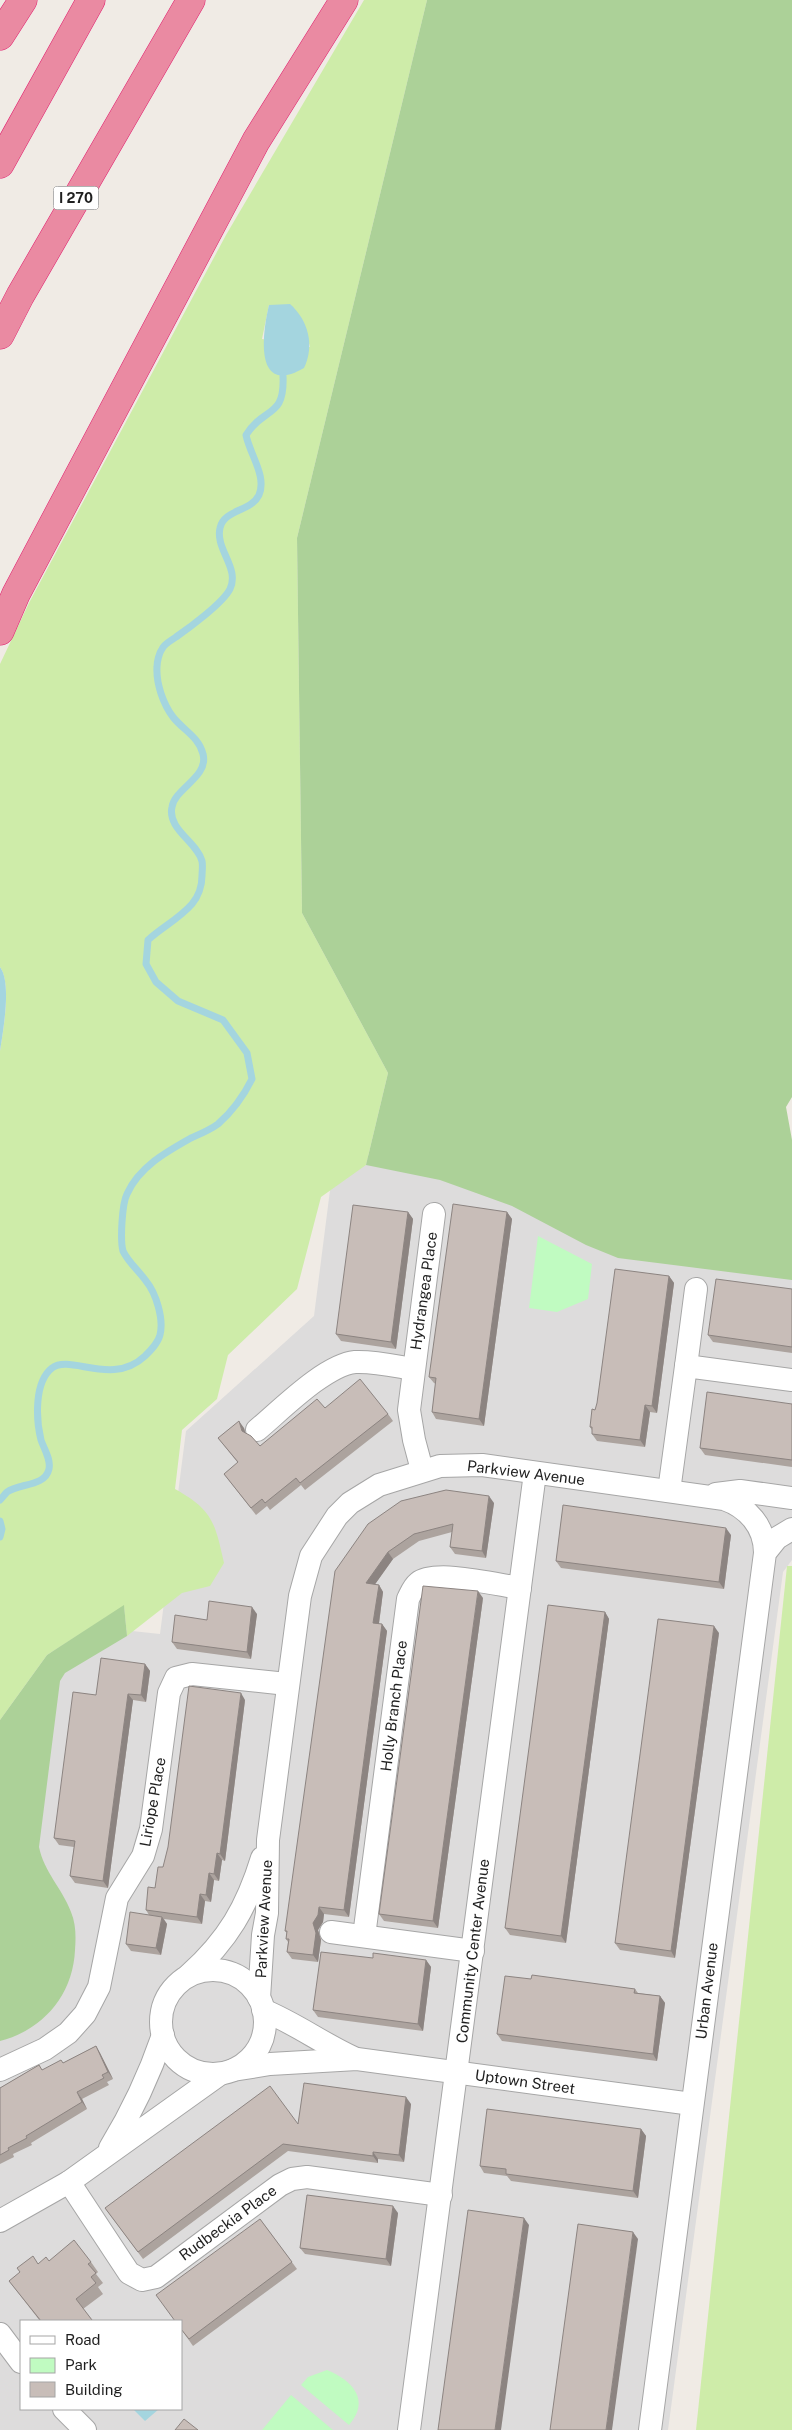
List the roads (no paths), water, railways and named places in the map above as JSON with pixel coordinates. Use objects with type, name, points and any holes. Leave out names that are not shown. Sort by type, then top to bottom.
[{"type":"highway","points":[[0,36],[22,0]]},
{"type":"highway","points":[[0,164],[91,0]]},
{"type":"highway","name":"I 270","points":[[0,335],[20,296],[191,0]]},
{"type":"highway","points":[[0,631],[16,594],[256,141],[344,0]]},
{"type":"street","name":"Hydrangea Place","points":[[422,1470],[411,1426],[410,1410],[413,1368],[434,1214]]},
{"type":"street","points":[[669,1491],[696,1289]]},
{"type":"street","name":"Hydrangea Place","points":[[257,1430],[316,1382],[340,1366],[358,1362],[413,1368]]},
{"type":"street","points":[[686,1366],[792,1380]]},
{"type":"street","name":"Parkview Avenue","points":[[261,2004],[267,1906],[268,1840],[304,1576],[311,1556],[323,1535],[350,1503],[365,1492],[422,1470],[440,1466],[465,1465],[536,1472],[710,1496],[736,1490],[792,1498]]},
{"type":"street","name":"Community Center Avenue","points":[[409,2430],[536,1472]]},
{"type":"street","name":"Urban Avenue","points":[[650,2430],[765,1552],[762,1535],[751,1516],[736,1503],[710,1496]]},
{"type":"street","points":[[765,1552],[777,1538],[792,1529]]},
{"type":"street","name":"Holly Branch Place","points":[[364,1936],[408,1599],[412,1589],[419,1582],[440,1577],[520,1588]]},
{"type":"street","name":"Liriope Place","points":[[0,2070],[45,2049],[68,2033],[85,2014],[99,1987],[117,1898],[143,1856],[151,1829],[171,1684],[176,1678],[192,1674],[288,1684]]},
{"type":"street","name":"Parkview Avenue","points":[[188,1976],[212,1955],[235,1925],[258,1873],[268,1840]]},
{"type":"street","points":[[332,1932],[473,1951]]},
{"type":"street","points":[[0,2221],[69,2182],[227,2072],[246,2062],[256,2052],[262,2039],[265,2025],[261,2004],[241,1978],[229,1972],[201,1971],[188,1976],[177,1984],[168,1995],[163,2008],[161,2022],[163,2035],[169,2049],[178,2061],[191,2069],[205,2074],[227,2072]]},
{"type":"street","name":"Uptown Street","points":[[261,2004],[324,2044],[357,2059]]},
{"type":"street","points":[[105,2158],[135,2108],[151,2071],[163,2035]]},
{"type":"street","name":"Uptown Street","points":[[227,2072],[270,2064],[357,2059],[692,2104]]},
{"type":"street","name":"Rudbeckia Place","points":[[69,2182],[129,2272],[142,2280],[156,2277],[280,2185],[292,2179],[314,2177],[441,2195]]},
{"type":"street","points":[[0,2334],[20,2361]]},
{"type":"street","points":[[65,2410],[85,2430]]},
{"type":"water","points":[[290,304],[305,325],[308,333],[309,351],[304,368],[288,375],[276,374],[269,368],[265,358],[264,331],[266,317],[269,305]]},
{"type":"water","points":[[0,967],[4,974],[6,995],[0,1051]]},
{"type":"water","points":[[134,2410],[158,2410],[145,2421]]},
{"type":"waterway","points":[[0,1500],[12,1489],[37,1482],[47,1475],[49,1465],[39,1432],[38,1412],[39,1392],[46,1374],[52,1368],[60,1365],[106,1370],[119,1369],[132,1365],[145,1356],[158,1341],[161,1322],[156,1299],[150,1286],[123,1251],[122,1222],[125,1199],[132,1184],[154,1161],[182,1143],[218,1124],[237,1103],[252,1079],[247,1053],[223,1020],[178,1001],[156,982],[146,964],[148,940],[187,909],[198,895],[202,880],[202,861],[199,854],[174,822],[172,807],[174,800],[197,776],[204,762],[203,754],[198,743],[177,722],[166,706],[159,686],[157,667],[159,655],[164,645],[205,615],[230,589],[232,574],[219,536],[220,528],[222,522],[227,517],[250,505],[259,495],[261,480],[246,435],[253,426],[277,406],[283,390],[283,376]]},
{"type":"waterway","points":[[0,1521],[2,1529],[0,1537]]}]
